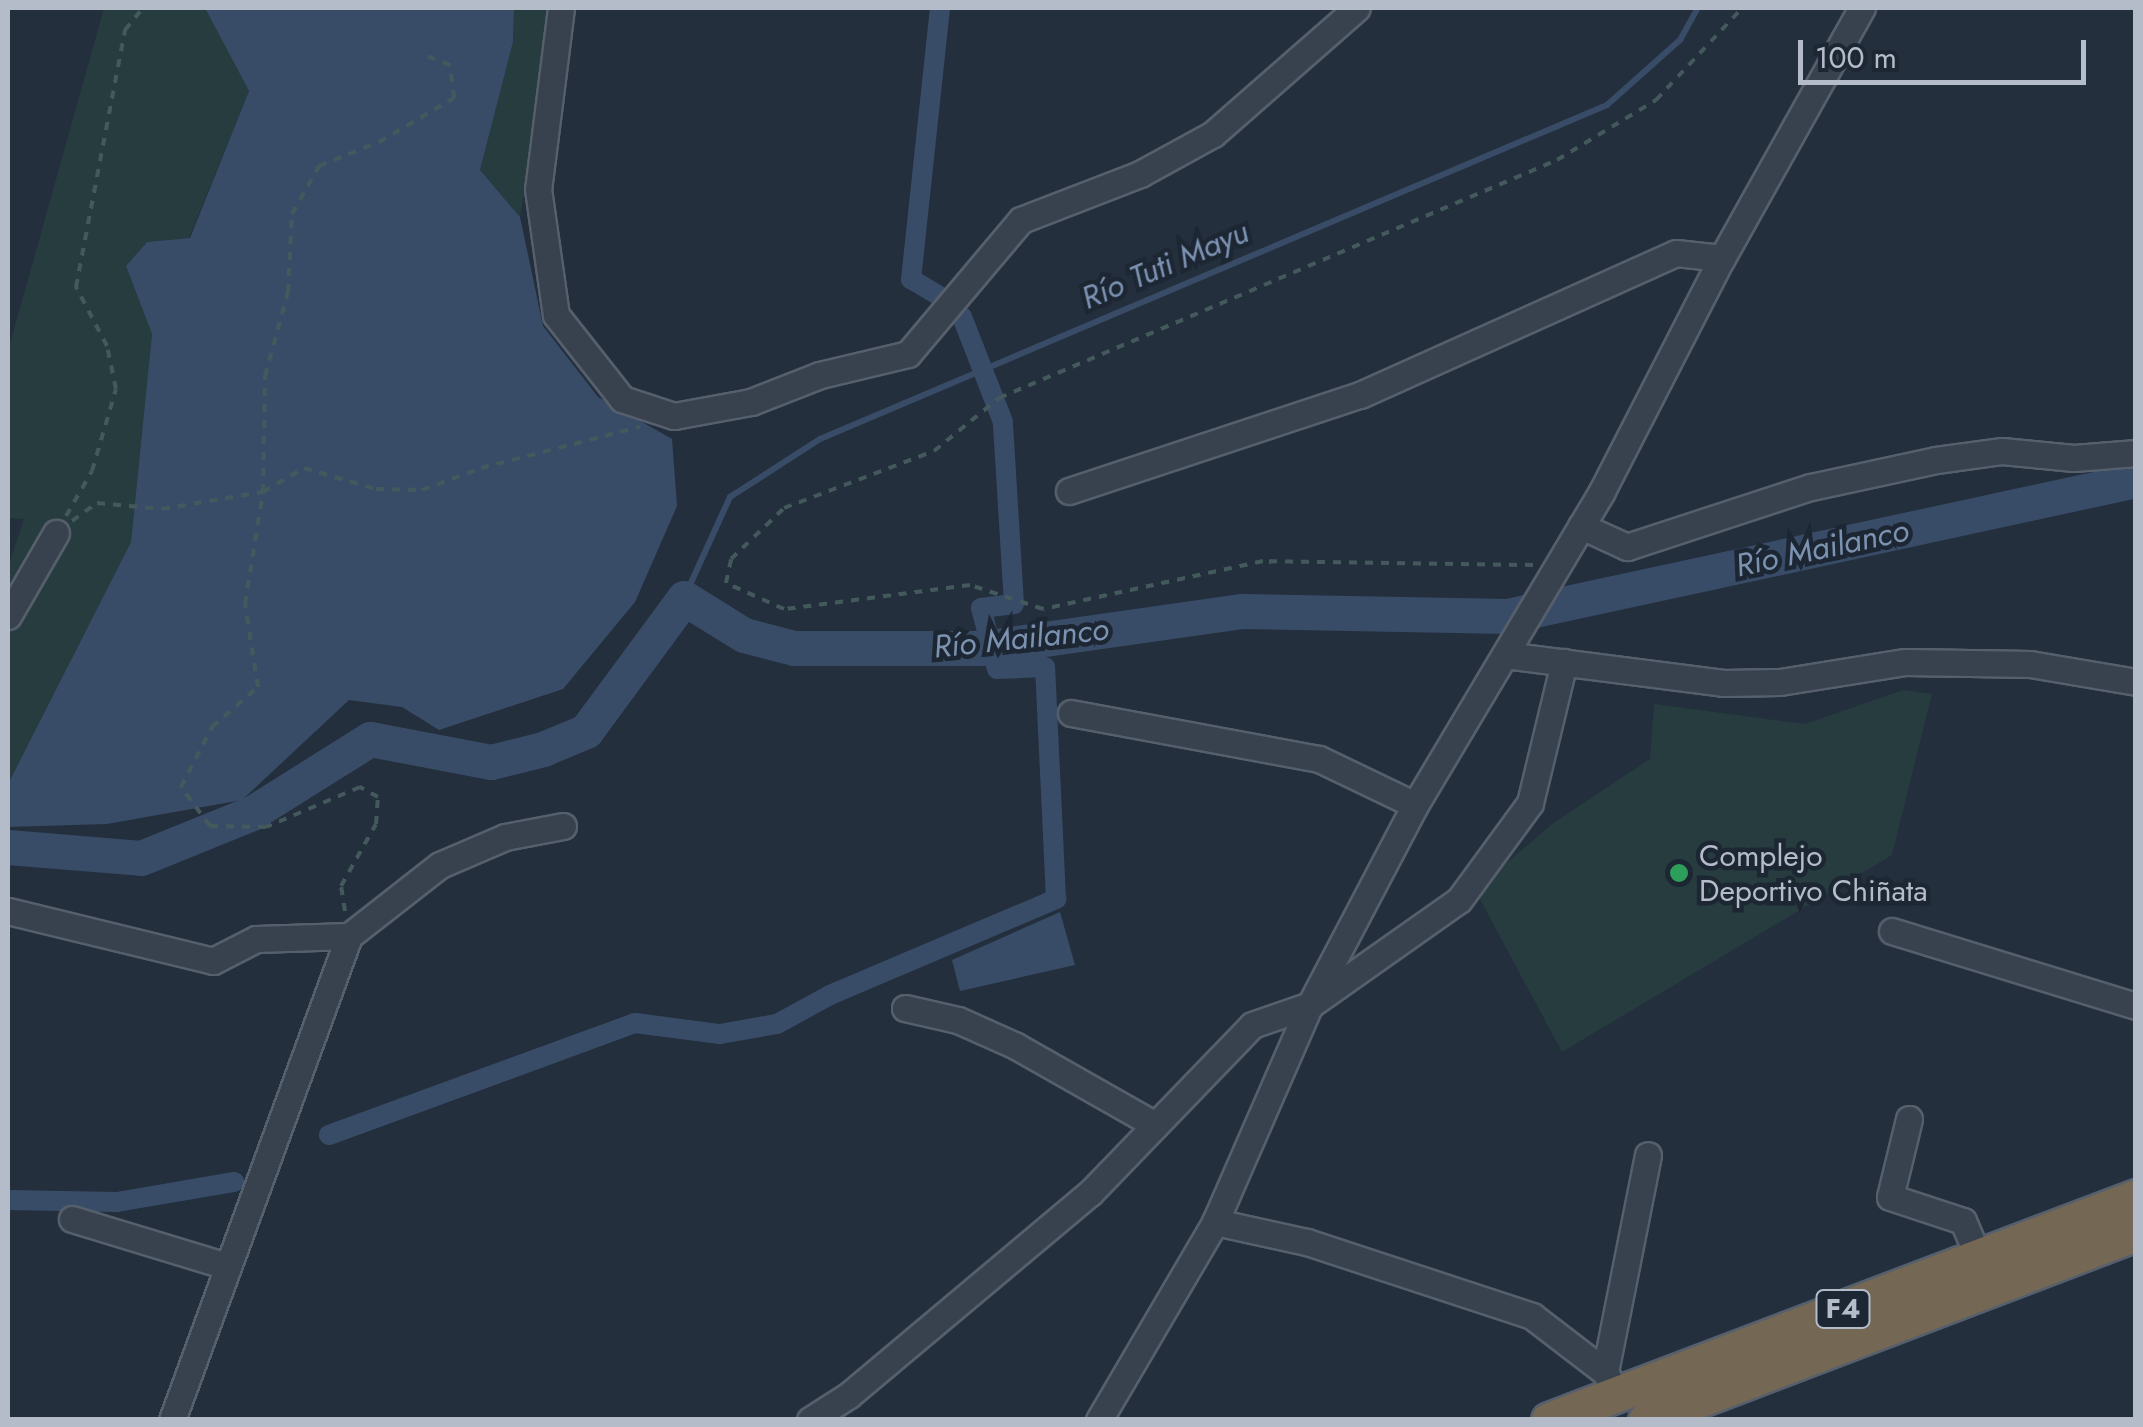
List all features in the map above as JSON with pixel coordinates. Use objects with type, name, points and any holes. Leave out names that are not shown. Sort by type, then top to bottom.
[{"type":"highway","name":"F4","points":[[1549,1420],[1611,1383],[1978,1256],[2136,1196]]},
{"type":"highway","name":"F4","points":[[1646,1420],[2136,1232]]},
{"type":"street","points":[[561,8],[538,189],[556,315],[622,399],[674,416],[751,402],[820,375],[908,354],[1021,220],[1140,174],[1213,134],[1356,8]]},
{"type":"street","points":[[1099,1420],[1215,1222],[1310,1005],[1415,804],[1581,526],[1722,258],[1862,8]]},
{"type":"street","points":[[1069,490],[1360,395],[1676,253],[1722,258]]},
{"type":"street","points":[[1581,526],[1627,547],[1811,487],[1936,460],[2002,451],[2074,458],[2136,454]]},
{"type":"street","points":[[8,616],[56,533]]},
{"type":"street","points":[[1506,655],[1723,683],[1780,682],[1905,662],[2030,664],[2136,682]]},
{"type":"street","points":[[810,1420],[849,1395],[1090,1193],[1252,1025],[1310,1005],[1459,900],[1530,803],[1564,662]]},
{"type":"street","points":[[1071,713],[1319,760],[1415,804]]},
{"type":"street","points":[[172,1420],[349,936],[440,865],[505,837],[562,826]]},
{"type":"street","points":[[8,911],[213,961],[256,939],[349,936]]},
{"type":"street","points":[[1892,930],[2136,1006]]},
{"type":"street","points":[[905,1008],[958,1020],[1016,1046],[1156,1124]]},
{"type":"street","points":[[1909,1118],[1890,1197],[1963,1221],[1978,1256]]},
{"type":"street","points":[[1611,1383],[1648,1156]]},
{"type":"street","points":[[72,1219],[227,1266]]},
{"type":"street","points":[[1215,1222],[1307,1242],[1532,1316],[1611,1383]]},
{"type":"path","points":[[56,533],[92,470],[116,389],[107,346],[76,287],[125,30],[142,8]]},
{"type":"path","points":[[1552,574],[1262,561],[1043,609],[970,585],[784,609],[726,583],[731,559],[784,508],[934,451],[999,398],[1557,160],[1656,100],[1742,8]]},
{"type":"path","points":[[349,936],[342,886],[376,824],[378,796],[360,787],[266,828],[210,826],[181,787],[212,726],[258,688],[245,604],[263,492],[264,376],[288,292],[292,214],[318,166],[379,142],[454,98],[450,65],[422,54]]},
{"type":"path","points":[[56,533],[97,503],[162,509],[263,492],[304,468],[376,489],[422,490],[674,416]]},
{"type":"green space","points":[[104,8],[205,8],[249,91],[189,238],[147,242],[126,266],[152,334],[131,542],[8,784],[8,567],[24,519],[8,518],[8,351]]},
{"type":"green space","points":[[514,8],[548,8],[548,56],[520,217],[480,170],[513,42]]},
{"type":"green space","name":"Complejo Deportivo Chiñata","points":[[1903,690],[1932,694],[1892,855],[1562,1052],[1475,890],[1552,824],[1650,759],[1654,704],[1805,724]]},
{"type":"water","points":[[205,8],[514,8],[513,42],[480,170],[520,217],[543,326],[598,397],[672,439],[677,506],[635,602],[563,689],[439,730],[402,707],[349,700],[242,800],[107,824],[8,827],[8,784],[131,542],[152,334],[126,266],[147,242],[190,238],[249,91]]},
{"type":"water","points":[[1060,912],[1075,965],[960,991],[952,960]]},
{"type":"waterway","points":[[940,8],[911,279],[941,297]]},
{"type":"waterway","name":"Río Tuti Mayu","points":[[684,598],[730,497],[820,439],[1607,105],[1680,40],[1698,8]]},
{"type":"waterway","points":[[329,1135],[635,1023],[720,1034],[777,1024],[830,995],[1056,899],[1045,667],[997,669],[981,608],[1014,604],[1003,422],[962,317]]},
{"type":"waterway","name":"Río Mailanco","points":[[8,847],[141,858],[252,813],[370,739],[491,762],[543,749],[586,731],[684,598],[744,635],[794,648],[981,648],[1242,611],[1507,616],[2136,480]]},
{"type":"waterway","points":[[8,1200],[117,1202],[234,1182]]},
{"type":"place","name":"Complejo Deportivo Chiñata","points":[[1679,873]]}]
